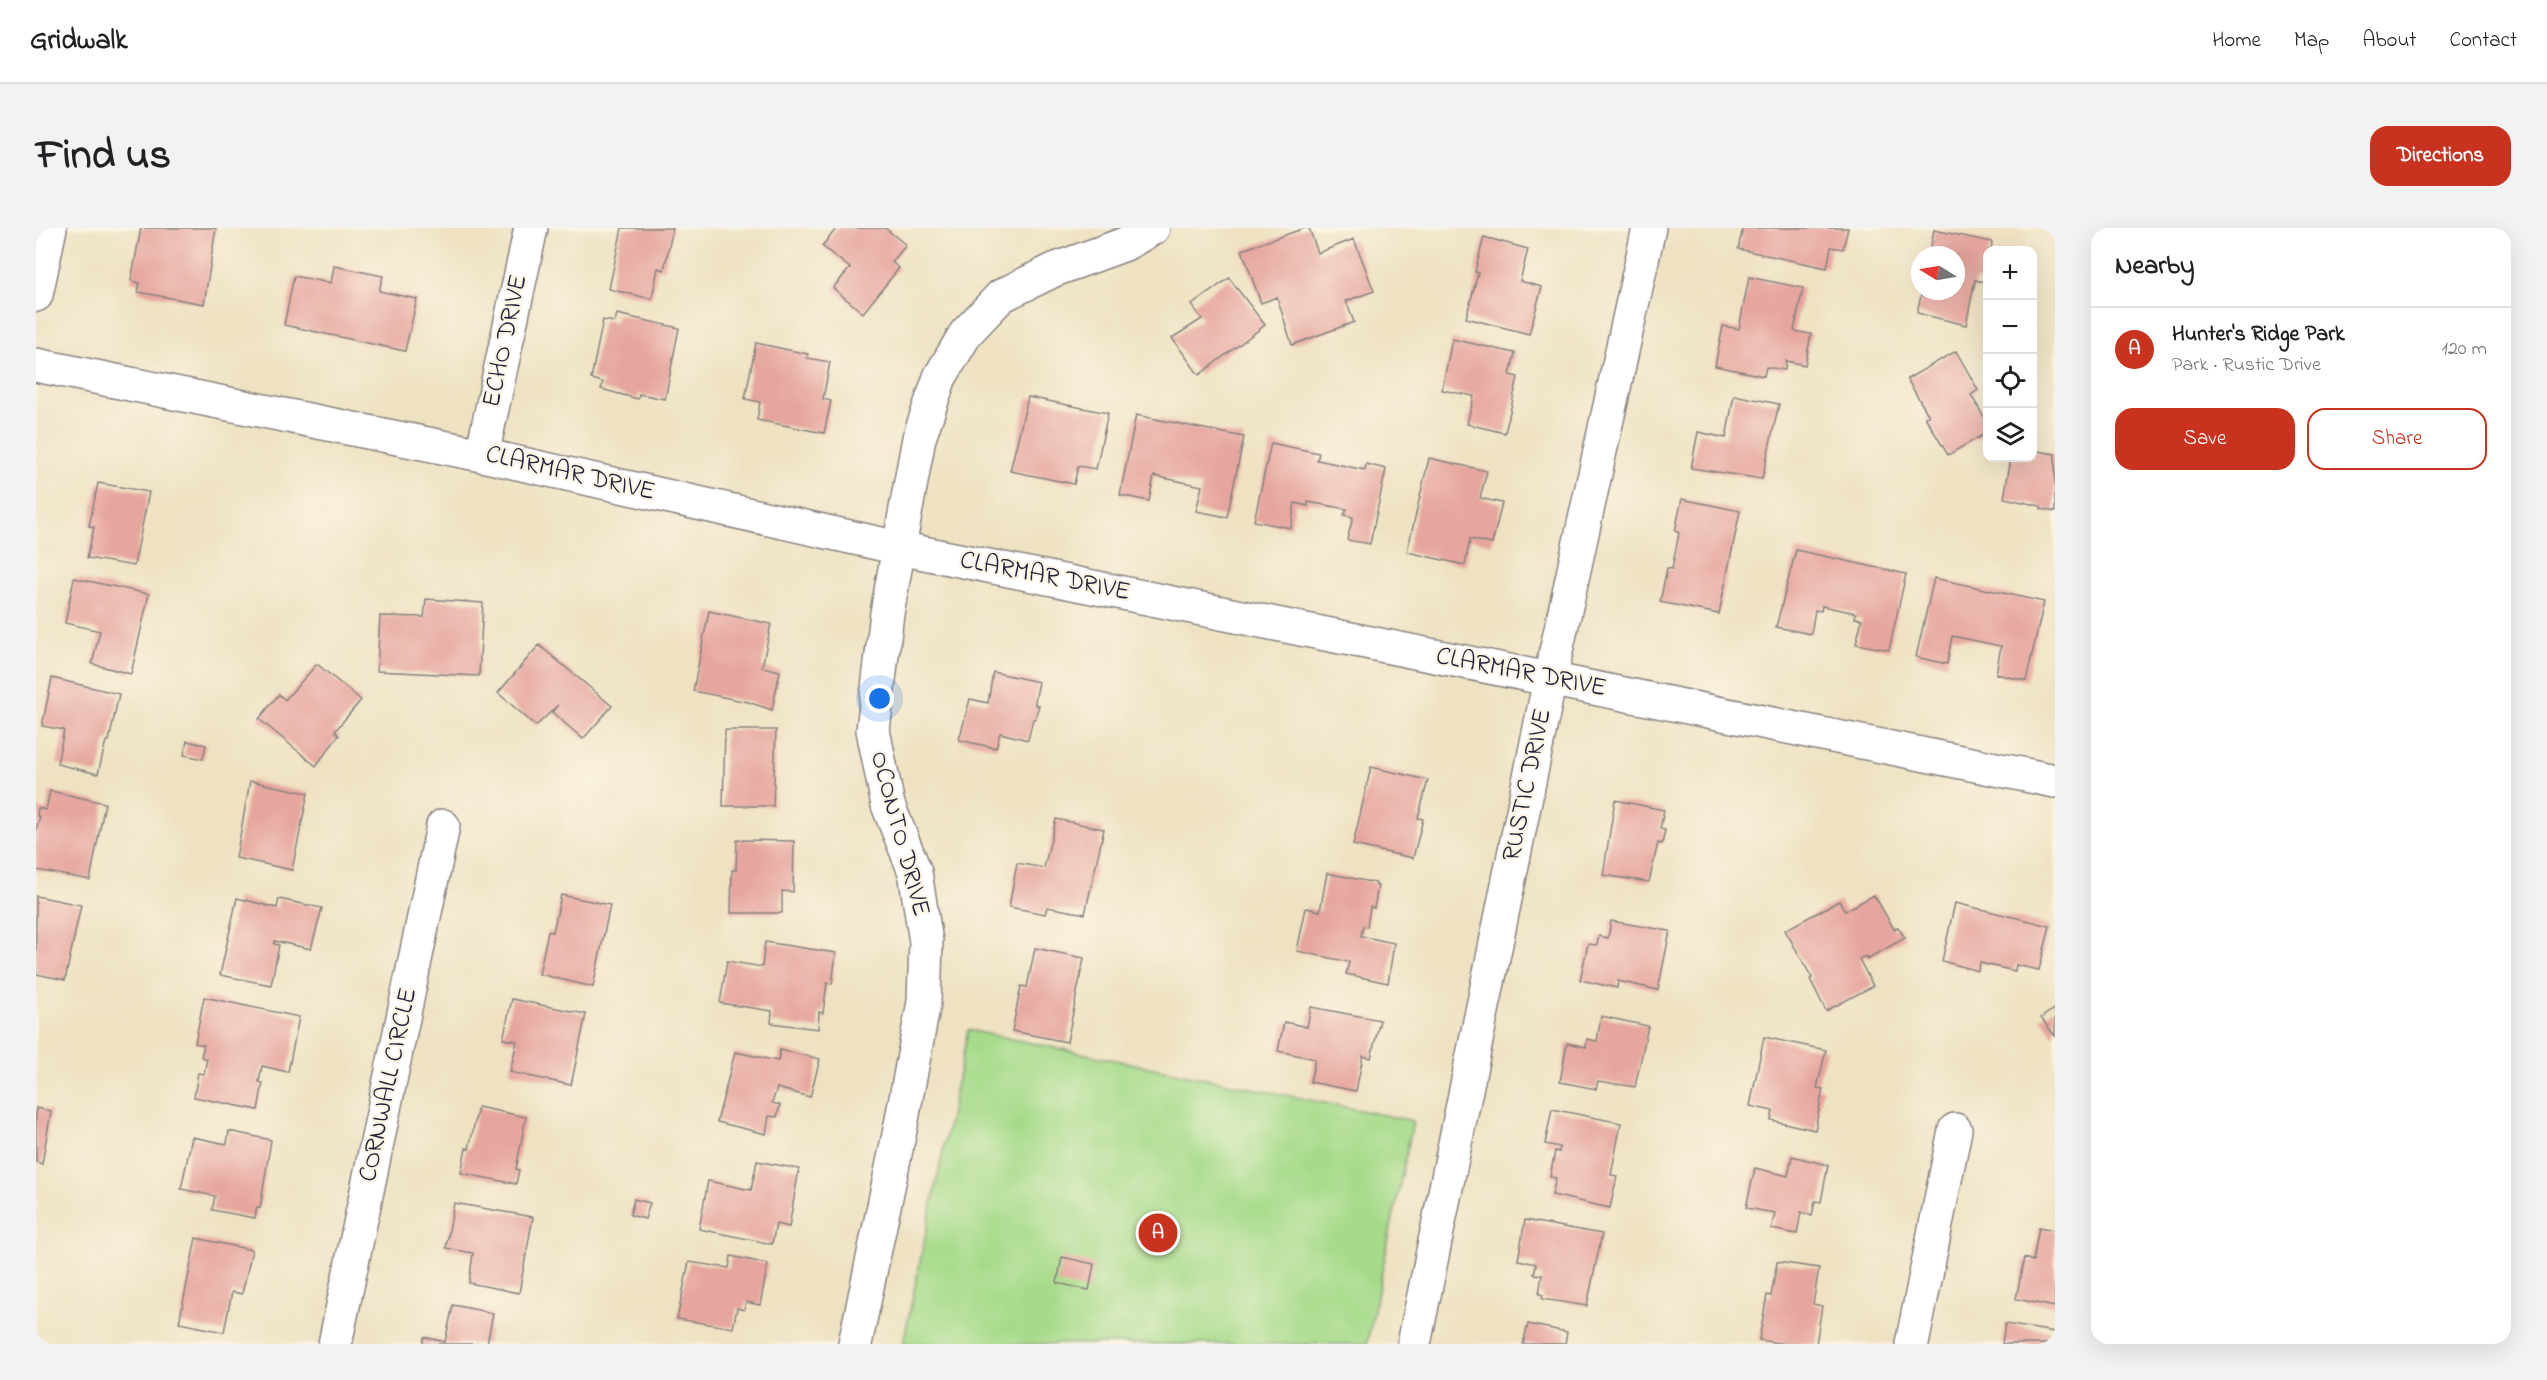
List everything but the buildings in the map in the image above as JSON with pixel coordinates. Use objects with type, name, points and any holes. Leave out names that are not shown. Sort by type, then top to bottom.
[{"type":"street","points":[[36,295],[50,228]]},
{"type":"street","name":"ECHO DRIVE","points":[[482,455],[531,228]]},
{"type":"street","name":"OCONTO DRIVE","points":[[855,1344],[924,1002],[926,942],[915,872],[888,805],[873,730],[887,613],[919,438],[940,377],[966,333],[1002,296],[1054,270],[1125,244],[1153,228]]},
{"type":"street","name":"RUSTIC DRIVE","points":[[1413,1344],[1550,679],[1649,228]]},
{"type":"street","name":"CLARMAR DRIVE","points":[[36,365],[482,455],[899,548],[2055,781]]},
{"type":"street","name":"CORNWALL CIRCLE","points":[[335,1344],[443,826]]},
{"type":"street","points":[[1912,1344],[1955,1130]]},
{"type":"green space","points":[[968,1030],[1413,1121],[1367,1344],[903,1344]]},
{"type":"place","name":"Hunter's Ridge Park","points":[[1158,1233]]}]
